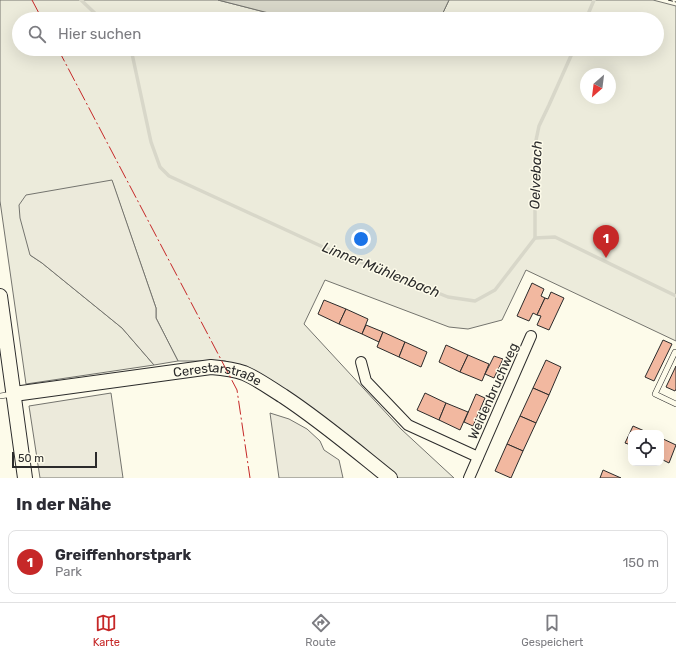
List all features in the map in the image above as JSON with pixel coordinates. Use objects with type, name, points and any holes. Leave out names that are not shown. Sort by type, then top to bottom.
[{"type":"main road","points":[[0,296],[7,395],[25,478]]},
{"type":"main road","name":"Cerestarstraße","points":[[7,395],[211,367],[230,369],[243,373],[261,382],[292,402],[390,478]]},
{"type":"street","name":"Weidenbruchweg","points":[[469,478],[531,336]]},
{"type":"street","name":"Weidenbruchweg","points":[[361,362],[366,380],[408,425],[478,457]]},
{"type":"lane","points":[[675,352],[656,394],[676,404]]},
{"type":"shaded area","points":[[0,0],[218,0],[265,12],[12,12],[12,56],[664,56],[664,12],[443,12],[449,0],[653,0],[676,6],[676,341],[526,270],[502,320],[468,329],[449,327],[325,280],[304,324],[401,429],[454,478],[398,478],[308,405],[251,370],[225,361],[178,361],[156,318],[156,308],[112,181],[30,255],[122,328],[154,365],[26,384],[0,201]]},
{"type":"shaded area","points":[[218,0],[449,0],[443,12],[265,12]]},
{"type":"shaded area","points":[[112,180],[156,308],[156,318],[178,361],[154,365],[122,328],[30,255],[20,218],[19,205],[26,195]]},
{"type":"shaded area","points":[[111,393],[123,478],[40,478],[29,406]]},
{"type":"shaded area","points":[[270,413],[289,419],[307,429],[320,441],[324,450],[339,460],[343,478],[279,478]]},
{"type":"building","points":[[532,283],[544,289],[541,296],[545,298],[537,315],[533,313],[529,321],[517,316]]},
{"type":"building","points":[[551,292],[564,298],[549,330],[537,325],[541,316],[537,315],[545,298],[548,299]]},
{"type":"building","points":[[324,300],[346,309],[339,324],[318,314]]},
{"type":"building","points":[[346,309],[368,319],[362,334],[339,324]]},
{"type":"building","points":[[366,325],[383,332],[379,342],[362,334]]},
{"type":"building","points":[[383,332],[405,342],[399,357],[377,347]]},
{"type":"building","points":[[663,340],[672,344],[654,381],[645,377]]},
{"type":"building","points":[[405,342],[427,352],[421,367],[399,357]]},
{"type":"building","points":[[446,345],[468,355],[460,372],[439,362]]},
{"type":"building","points":[[468,355],[489,364],[482,381],[460,372]]},
{"type":"building","points":[[494,356],[503,359],[494,378],[485,374]]},
{"type":"building","points":[[546,360],[561,367],[549,395],[533,388]]},
{"type":"building","points":[[676,366],[676,389],[675,391],[666,387]]},
{"type":"building","points":[[533,388],[549,395],[536,423],[520,416]]},
{"type":"building","points":[[425,393],[446,403],[439,420],[417,410]]},
{"type":"building","points":[[476,394],[485,398],[473,426],[464,422]]},
{"type":"building","points":[[446,403],[468,412],[460,430],[439,420]]},
{"type":"building","points":[[520,416],[536,423],[523,451],[507,444]]},
{"type":"building","points":[[633,426],[642,430],[631,430]]},
{"type":"building","points":[[628,437],[628,444],[625,443]]},
{"type":"building","points":[[664,439],[676,445],[669,463],[664,460]]},
{"type":"building","points":[[507,444],[523,451],[511,478],[495,471]]},
{"type":"building","points":[[603,470],[621,478],[600,478]]},
{"type":"waterway","name":"Linner Mühlenbach","points":[[81,0],[94,12]]},
{"type":"waterway","name":"Oelvebach","points":[[589,12],[594,0]]},
{"type":"waterway","name":"Linner Mühlenbach","points":[[133,56],[151,142],[160,167],[169,176],[323,247],[448,297],[475,301],[495,290],[535,238],[555,237],[676,296]]},
{"type":"waterway","name":"Oelvebach","points":[[535,238],[535,145],[539,126],[571,56]]},
{"type":"fence","points":[[668,0],[676,2]]},
{"type":"power","points":[[32,0],[38,12]]},
{"type":"power","points":[[62,56],[237,390],[250,478]]},
{"type":"place","name":"Greiffenhorstpark","points":[[606,258]]}]
